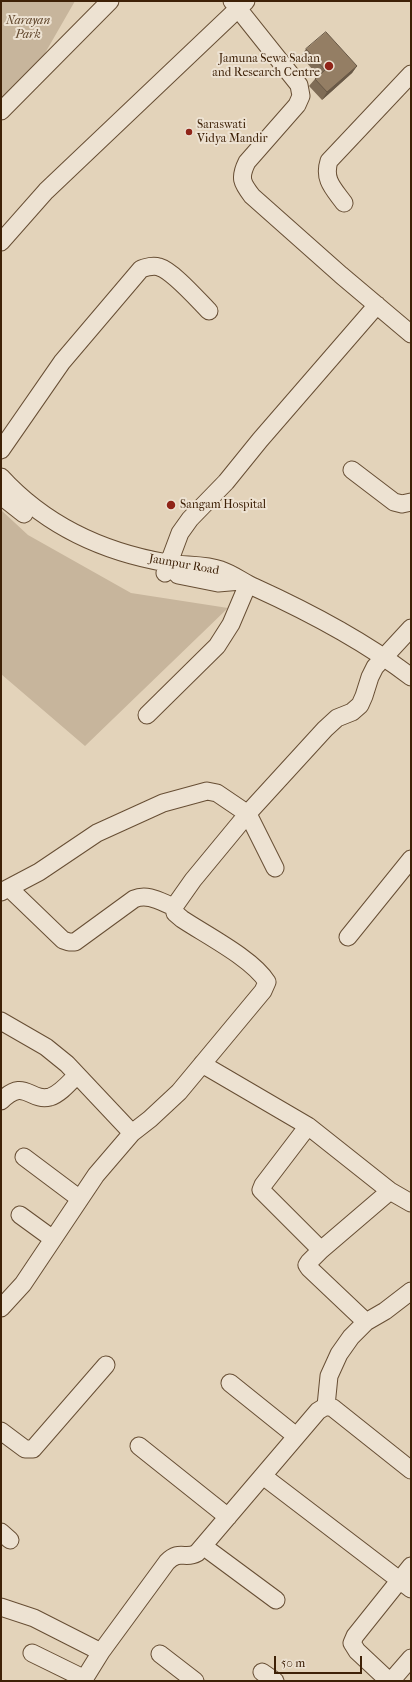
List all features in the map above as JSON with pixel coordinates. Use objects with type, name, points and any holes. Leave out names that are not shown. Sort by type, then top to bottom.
[{"type":"street","points":[[1,111],[110,1]]},
{"type":"street","points":[[2,239],[46,191],[239,3],[299,85],[301,96],[297,105],[247,162],[242,172],[243,185],[252,196],[411,334]]},
{"type":"street","points":[[344,203],[328,180],[326,170],[329,161],[411,74]]},
{"type":"street","points":[[1,450],[62,362],[141,269],[149,266],[160,267],[171,274],[209,311]]},
{"type":"street","points":[[1,496],[28,517],[54,534],[113,562],[127,566],[167,568],[180,533],[190,519],[226,482],[260,440],[378,305]]},
{"type":"street","points":[[352,470],[394,502],[402,504],[411,502]]},
{"type":"street","name":"Jaunpur Road","points":[[1,477],[16,493],[37,510],[94,542],[167,568],[217,569],[301,608],[384,656],[411,677]]},
{"type":"street","points":[[147,715],[217,646],[231,624],[245,583]]},
{"type":"street","points":[[174,907],[188,886],[248,814],[325,729],[337,718],[352,712],[360,705],[370,676],[384,656],[411,628]]},
{"type":"street","points":[[1,1308],[23,1284],[96,1175],[132,1133],[171,1100],[263,991],[267,982],[262,973],[250,962],[182,919],[176,913],[174,907],[147,896],[134,898],[75,942],[69,942],[63,940],[5,890],[39,872],[97,833],[163,803],[207,792],[217,793],[248,814],[275,868]]},
{"type":"street","points":[[348,937],[411,859]]},
{"type":"street","points":[[1,1021],[46,1047],[67,1064],[132,1133]]},
{"type":"street","points":[[202,1064],[308,1126],[390,1190],[411,1202]]},
{"type":"street","points":[[1,1101],[11,1092],[17,1090],[49,1097],[54,1095],[77,1076]]},
{"type":"street","points":[[308,1126],[263,1185],[261,1190],[321,1250]]},
{"type":"street","points":[[24,1158],[80,1199]]},
{"type":"street","points":[[366,1322],[307,1265],[321,1250],[390,1190]]},
{"type":"street","points":[[20,1215],[53,1239]]},
{"type":"street","points":[[326,1406],[329,1376],[339,1354],[351,1337],[366,1322],[385,1311],[411,1291]]},
{"type":"street","points":[[1,1431],[25,1449],[33,1449],[106,1365]]},
{"type":"street","points":[[230,1383],[296,1436]]},
{"type":"street","points":[[32,1652],[84,1680],[101,1652],[167,1562],[173,1556],[180,1554],[192,1556],[203,1546],[296,1436],[318,1411],[326,1406],[333,1408],[342,1414],[411,1470]]},
{"type":"street","points":[[139,1446],[228,1517]]},
{"type":"street","points":[[262,1476],[405,1585]]},
{"type":"street","points":[[203,1546],[276,1600]]},
{"type":"street","points":[[411,1566],[405,1585],[355,1636],[352,1643],[357,1651],[390,1681],[411,1658]]},
{"type":"street","points":[[1,1607],[34,1618],[101,1652]]},
{"type":"street","points":[[160,1654],[195,1681]]},
{"type":"green space","name":"Narayan Park","points":[[1,1],[75,1],[29,81],[1,108]]},
{"type":"green space","points":[[1,510],[28,535],[131,593],[228,608],[85,746],[1,674]]},
{"type":"building","points":[[326,32],[357,66],[327,92],[315,79],[325,70],[306,49]]},
{"type":"place","name":"Jamuna Sewa Sadan and Research Centre","points":[[329,66]]},
{"type":"place","name":"Saraswati Vidya Mandir","points":[[189,132]]},
{"type":"place","name":"Sangam Hospital","points":[[171,505]]}]
